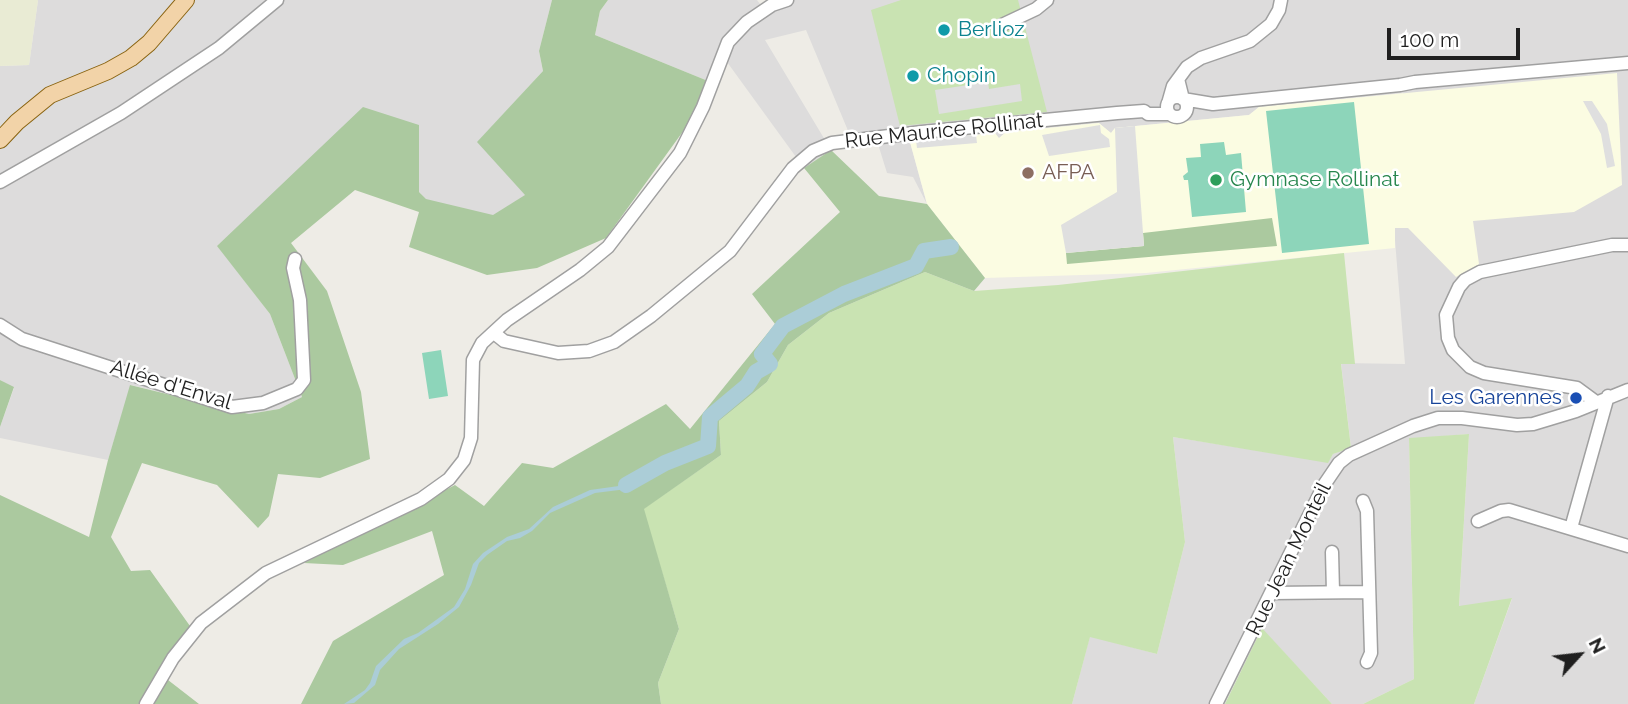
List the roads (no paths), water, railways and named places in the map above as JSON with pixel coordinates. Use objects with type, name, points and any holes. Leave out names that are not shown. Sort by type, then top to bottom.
[{"type":"main road","points":[[0,140],[50,95],[108,71],[131,58],[149,43],[186,0]]},
{"type":"street","points":[[0,181],[121,113],[219,48],[277,0]]},
{"type":"street","points":[[146,704],[173,658],[201,623],[267,573],[421,499],[449,479],[464,460],[471,438],[473,360],[482,343],[507,320],[580,270],[608,247],[680,153],[703,107],[728,42],[747,22],[772,5],[787,0]]},
{"type":"street","points":[[1002,25],[1036,9],[1047,0]]},
{"type":"street","points":[[1168,106],[1173,86],[1192,63],[1239,46],[1263,31],[1277,15],[1281,0]]},
{"type":"street","points":[[1168,106],[1178,118],[1213,104],[1429,80],[1628,62]]},
{"type":"street","points":[[1178,79],[1187,107],[1185,114]]},
{"type":"street","points":[[1168,106],[1175,97],[1213,104]]},
{"type":"street","name":"Rue Maurice Rollinat","points":[[494,334],[504,341],[558,353],[589,351],[614,342],[651,316],[730,251],[793,168],[821,147],[856,139],[1144,111],[1148,108],[1168,106]]},
{"type":"street","points":[[1571,528],[1602,399],[1577,388],[1484,373],[1469,367],[1453,350],[1448,338],[1446,314],[1458,287],[1480,272],[1627,244]]},
{"type":"street","name":"Allée d'Enval","points":[[0,325],[22,339],[232,407],[263,403],[297,389],[304,380],[300,300],[293,268],[295,259]]},
{"type":"street","name":"Rue Jean Monteil","points":[[1216,704],[1324,485],[1339,463],[1349,455],[1413,426],[1438,418],[1533,424],[1576,411],[1628,390]]},
{"type":"street","points":[[1363,501],[1367,511],[1371,653],[1367,662]]},
{"type":"street","points":[[1478,521],[1509,510],[1628,546]]},
{"type":"street","points":[[1332,552],[1333,592]]},
{"type":"street","points":[[1272,593],[1368,592]]},
{"type":"water","points":[[626,485],[627,489],[595,493],[550,513],[532,531],[507,541],[487,555],[479,563],[459,607],[399,649],[380,670],[375,685],[354,703],[344,704],[365,690],[376,666],[404,639],[418,633],[454,607],[465,589],[473,564],[483,553],[507,537],[529,529],[553,507],[590,490]]},
{"type":"waterway","points":[[626,485],[665,463],[708,446],[710,417],[747,386],[756,372],[770,364],[762,354],[783,326],[844,294],[916,266],[924,251],[951,247]]},
{"type":"place","name":"Berlioz","points":[[944,30]]},
{"type":"place","name":"Chopin","points":[[913,76]]},
{"type":"place","name":"AFPA","points":[[1028,173]]},
{"type":"place","name":"Gymnase Rollinat","points":[[1216,180]]},
{"type":"place","name":"Les Garennes","points":[[1576,398]]}]
